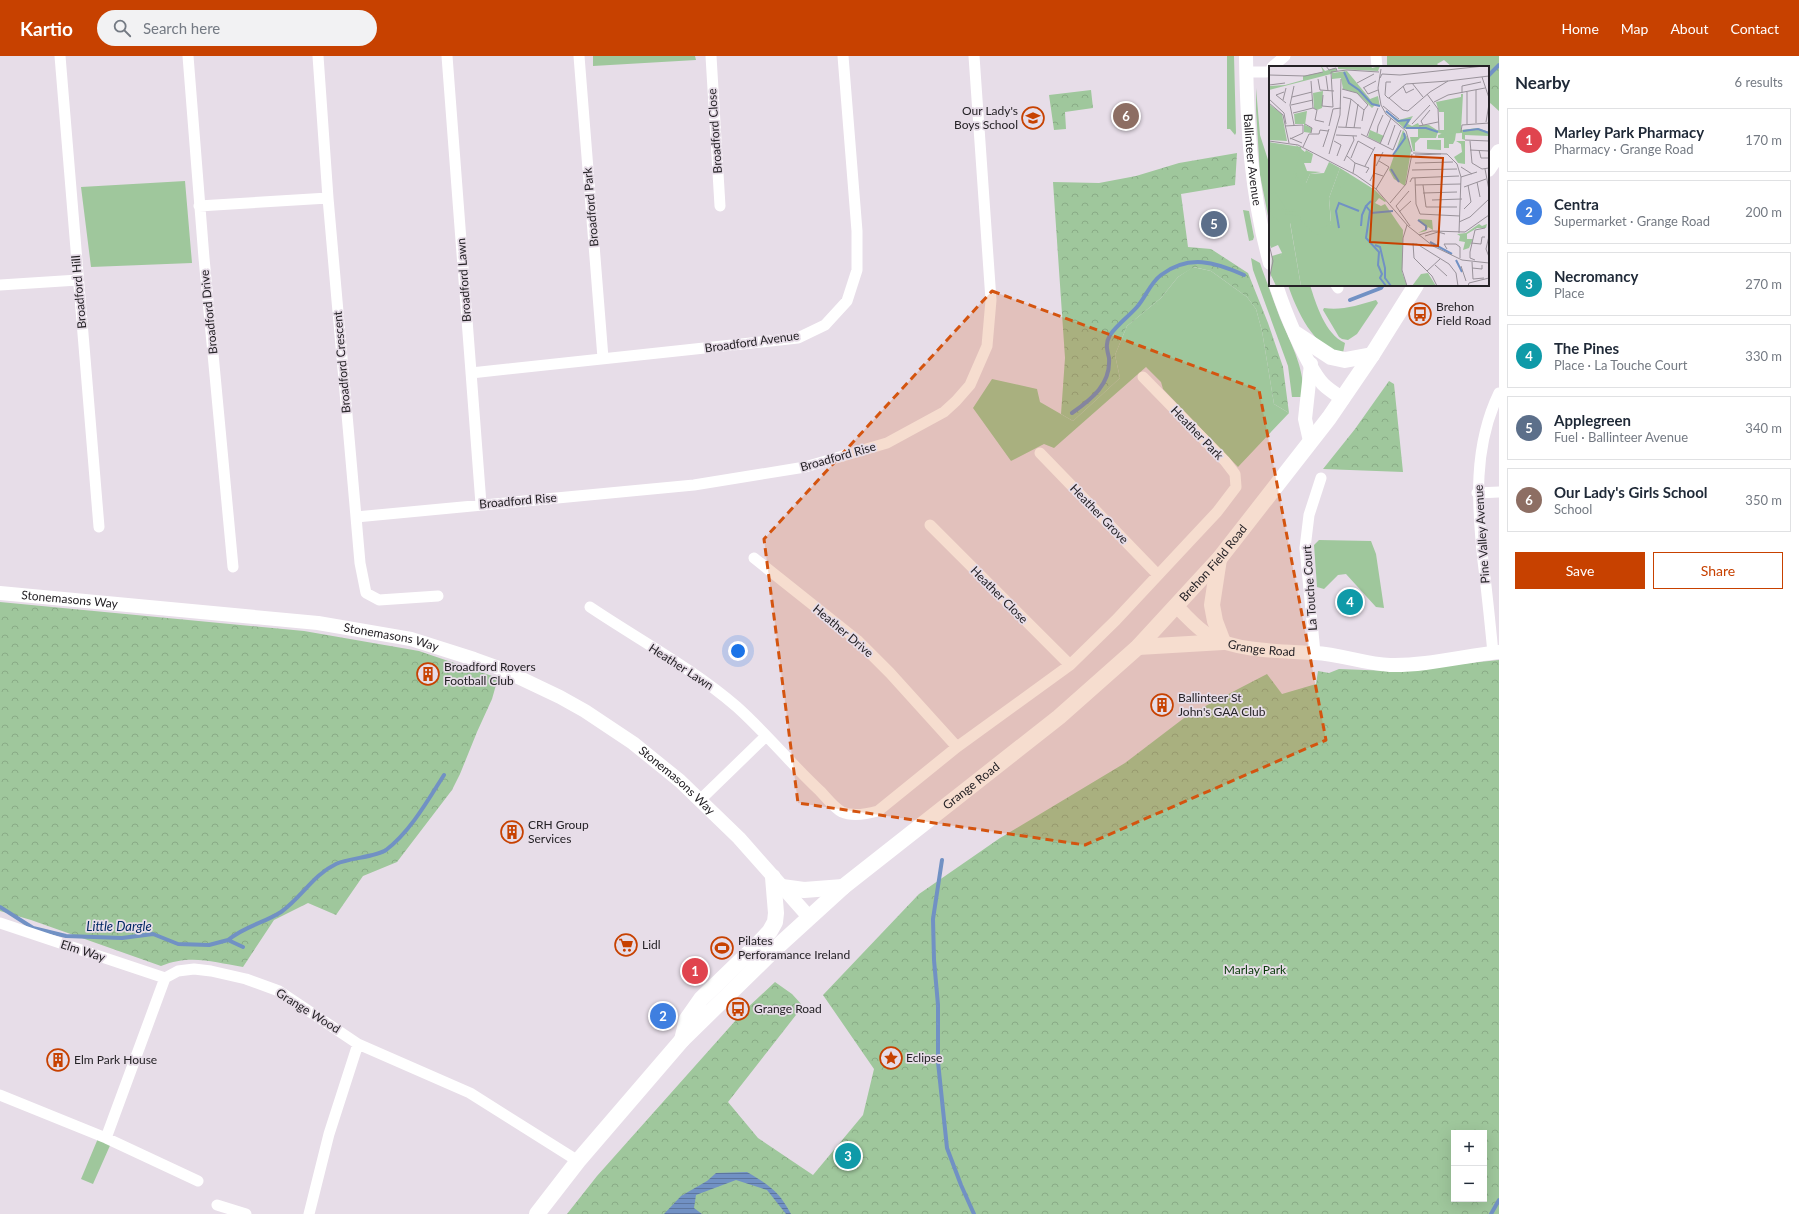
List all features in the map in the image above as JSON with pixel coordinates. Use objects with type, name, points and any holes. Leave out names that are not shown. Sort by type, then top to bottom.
[{"type":"main road","points":[[1489,168],[1499,152]]},
{"type":"main road","name":"Brehon Field Road","points":[[1176,606],[1219,559],[1343,399],[1415,286]]},
{"type":"main road","points":[[1296,334],[1331,357],[1345,360],[1372,355]]},
{"type":"main road","points":[[1138,647],[1223,642],[1215,621],[1212,605],[1219,559]]},
{"type":"main road","name":"Grange Road","points":[[537,1214],[578,1161],[682,1040],[809,917],[843,887],[1059,717],[1138,647],[1176,606]]},
{"type":"main road","points":[[682,1040],[687,1020],[701,999],[770,931],[775,922],[777,882],[804,890],[843,887]]},
{"type":"street","name":"Broadford Hill","points":[[60,56],[99,527]]},
{"type":"street","name":"Broadford Drive","points":[[188,56],[200,206],[234,567]]},
{"type":"street","name":"Broadford Crescent","points":[[318,56],[328,198],[360,563],[366,593],[379,600],[438,596]]},
{"type":"street","name":"Broadford Lawn","points":[[447,56],[481,504]]},
{"type":"street","name":"Broadford Park","points":[[579,56],[603,358]]},
{"type":"street","name":"Broadford Close","points":[[710,56],[720,206]]},
{"type":"street","name":"Broadford Avenue","points":[[470,373],[798,338],[825,325],[847,301],[857,270],[857,231],[843,56]]},
{"type":"street","name":"Broadford Rise","points":[[356,517],[694,485],[805,467],[887,443],[944,412],[970,385],[988,346],[991,300],[974,56]]},
{"type":"street","name":"Ballinteer Avenue","points":[[1246,56],[1252,174],[1260,222],[1269,259]]},
{"type":"street","points":[[1274,66],[1285,56]]},
{"type":"street","points":[[1246,72],[1269,70]]},
{"type":"street","points":[[200,206],[328,198]]},
{"type":"street","points":[[0,285],[78,280]]},
{"type":"street","points":[[1276,286],[1296,334],[1311,364],[1323,384],[1343,399]]},
{"type":"street","points":[[1310,441],[1305,419],[1311,364]]},
{"type":"street","name":"Heather Park","points":[[1143,377],[1206,441],[1235,474],[1236,487],[1158,575]]},
{"type":"street","name":"Pine Valley Avenue","points":[[1496,652],[1477,493],[1482,442],[1489,417],[1499,393]]},
{"type":"street","name":"Heather Grove","points":[[1040,453],[1158,575]]},
{"type":"street","name":"La Touche Court","points":[[1315,653],[1305,548],[1309,515],[1321,478]]},
{"type":"street","points":[[1477,493],[1499,492]]},
{"type":"street","name":"Heather Close","points":[[930,525],[1070,665]]},
{"type":"street","name":"Heather Drive","points":[[754,558],[857,640],[890,672],[957,747]]},
{"type":"street","points":[[957,747],[1070,665],[1158,575]]},
{"type":"street","name":"Stonemasons Way","points":[[0,593],[318,623],[411,639],[493,666],[560,697],[585,711],[633,743],[680,781],[739,838],[809,917]]},
{"type":"street","name":"Grange Road","points":[[1176,606],[1201,630],[1223,642],[1273,650],[1315,653],[1390,665],[1419,663],[1496,652]]},
{"type":"street","name":"Heather Lawn","points":[[590,607],[632,635],[687,668],[711,685],[738,708],[803,775],[842,812],[862,815],[878,811],[957,747]]},
{"type":"street","points":[[700,800],[766,736]]},
{"type":"street","name":"Elm Way","points":[[0,923],[165,978]]},
{"type":"street","name":"Grange Wood","points":[[165,978],[178,971],[194,969],[246,978],[279,991],[358,1044],[470,1093],[578,1161]]},
{"type":"street","points":[[106,1138],[165,978]]},
{"type":"street","points":[[309,1214],[329,1134],[358,1044]]},
{"type":"street","points":[[0,1095],[106,1138],[198,1181]]},
{"type":"street","points":[[217,1205],[246,1214]]},
{"type":"highlighted area","points":[[992,291],[1259,390],[1326,740],[1085,845],[798,803],[764,539]]},
{"type":"green space","points":[[593,56],[695,56],[696,60],[593,66]]},
{"type":"green space","points":[[1227,56],[1234,56],[1235,135],[1230,129],[1227,129]]},
{"type":"green space","points":[[1387,56],[1499,56],[1499,111],[1489,102],[1489,66],[1451,66],[1444,60],[1437,64],[1439,66],[1387,66]]},
{"type":"green space","points":[[1499,66],[1499,89],[1489,105],[1489,80]]},
{"type":"green space","points":[[1256,88],[1260,135],[1269,163],[1269,221],[1260,175]]},
{"type":"green space","points":[[1091,90],[1093,108],[1065,112],[1066,129],[1054,130],[1049,95]]},
{"type":"green space","points":[[1237,153],[1235,185],[1181,194],[1188,247],[1211,249],[1248,273],[1268,323],[1283,367],[1289,413],[1274,404],[1262,331],[1256,309],[1247,297],[1211,271],[1194,267],[1178,277],[1161,298],[1127,326],[1115,355],[1120,378],[1073,421],[1061,414],[1065,358],[1053,182],[1099,183],[1136,176],[1179,163]]},
{"type":"green space","points":[[185,181],[192,263],[91,267],[81,187]]},
{"type":"green space","points":[[1243,210],[1249,211],[1254,237],[1253,240],[1249,241]]},
{"type":"green space","points":[[1251,258],[1260,263],[1280,318],[1293,347],[1302,376],[1303,397],[1292,397],[1288,366],[1253,270]]},
{"type":"green space","points":[[1193,267],[1211,271],[1247,297],[1256,309],[1262,331],[1274,404],[1289,413],[1238,467],[1163,389],[1161,382],[1146,367],[1054,448],[1044,444],[1011,461],[973,408],[992,379],[1037,389],[1040,402],[1073,421],[1120,378],[1115,355],[1127,326],[1161,298],[1178,277]]},
{"type":"green space","points":[[1288,286],[1310,286],[1322,318],[1332,333],[1345,343],[1343,353],[1333,350],[1323,344],[1315,336],[1301,316]]},
{"type":"green space","points":[[1376,300],[1378,303],[1357,334],[1348,340],[1339,337],[1323,310],[1324,308],[1337,309],[1350,307]]},
{"type":"green space","points":[[1389,381],[1394,384],[1403,472],[1323,469],[1355,429]]},
{"type":"green space","points":[[1319,540],[1371,541],[1376,554],[1384,608],[1376,607],[1346,574],[1338,575],[1324,589],[1317,587],[1314,545]]},
{"type":"green space","points":[[0,602],[304,631],[419,651],[498,678],[492,699],[452,790],[397,862],[363,876],[336,915],[308,903],[274,920],[243,967],[202,960],[182,960],[161,966],[31,920],[0,911]]},
{"type":"green space","name":"Marlay Park","points":[[1499,660],[1499,1214],[567,1214],[597,1176],[744,1011],[775,982],[792,994],[803,1006],[728,1102],[758,1138],[813,1175],[863,1115],[874,1069],[823,995],[919,894],[1000,838],[1125,763],[1188,715],[1267,674],[1282,694],[1316,684],[1318,671],[1329,673],[1339,669],[1391,671]]},
{"type":"green space","points":[[99,1136],[112,1141],[93,1184],[81,1179]]},
{"type":"water","points":[[747,1172],[773,1189],[787,1206],[791,1214],[786,1214],[767,1190],[736,1180],[696,1195],[694,1208],[702,1214],[664,1214],[681,1196],[707,1181],[716,1173]]},
{"type":"waterway","points":[[1489,75],[1499,65]]},
{"type":"waterway","points":[[1072,413],[1099,390],[1107,376],[1109,367],[1107,349],[1108,338],[1137,307],[1157,278],[1171,268],[1192,262],[1212,264],[1244,275]]},
{"type":"waterway","points":[[1350,300],[1381,288],[1382,286]]},
{"type":"waterway","points":[[228,940],[241,931],[281,912],[314,880],[336,864],[386,850],[395,843],[411,825],[444,775]]},
{"type":"waterway","points":[[942,860],[933,919],[934,960],[938,1005],[938,1062],[947,1148],[974,1214]]},
{"type":"waterway","name":"Little Dargle","points":[[0,907],[33,928],[66,936],[122,938],[153,934],[178,944],[209,945],[228,940],[243,947]]},
{"type":"waterway","name":"Little Dargle","points":[[1491,1214],[1499,1200]]},
{"type":"place","name":"Our Lady's Girls School","points":[[1126,116]]},
{"type":"place","name":"Our Lady's Boys School","points":[[1033,118]]},
{"type":"place","name":"Applegreen","points":[[1214,224]]},
{"type":"place","name":"Brehon Field Road","points":[[1420,314]]},
{"type":"place","name":"The Pines","points":[[1350,602]]},
{"type":"place","name":"Broadford Rovers Football Club","points":[[428,674]]},
{"type":"place","name":"Ballinteer St John's GAA Club","points":[[1162,705]]},
{"type":"place","name":"CRH Group Services","points":[[512,832]]},
{"type":"place","name":"Lidl","points":[[626,945]]},
{"type":"place","name":"Pilates Perforamance Ireland","points":[[722,948]]},
{"type":"place","name":"Marley Park Pharmacy","points":[[695,971]]},
{"type":"place","name":"Grange Road","points":[[738,1009]]},
{"type":"place","name":"Centra","points":[[663,1016]]},
{"type":"place","name":"Eclipse","points":[[891,1058]]},
{"type":"place","name":"Elm Park House","points":[[58,1060]]},
{"type":"place","name":"Necromancy","points":[[848,1156]]}]
